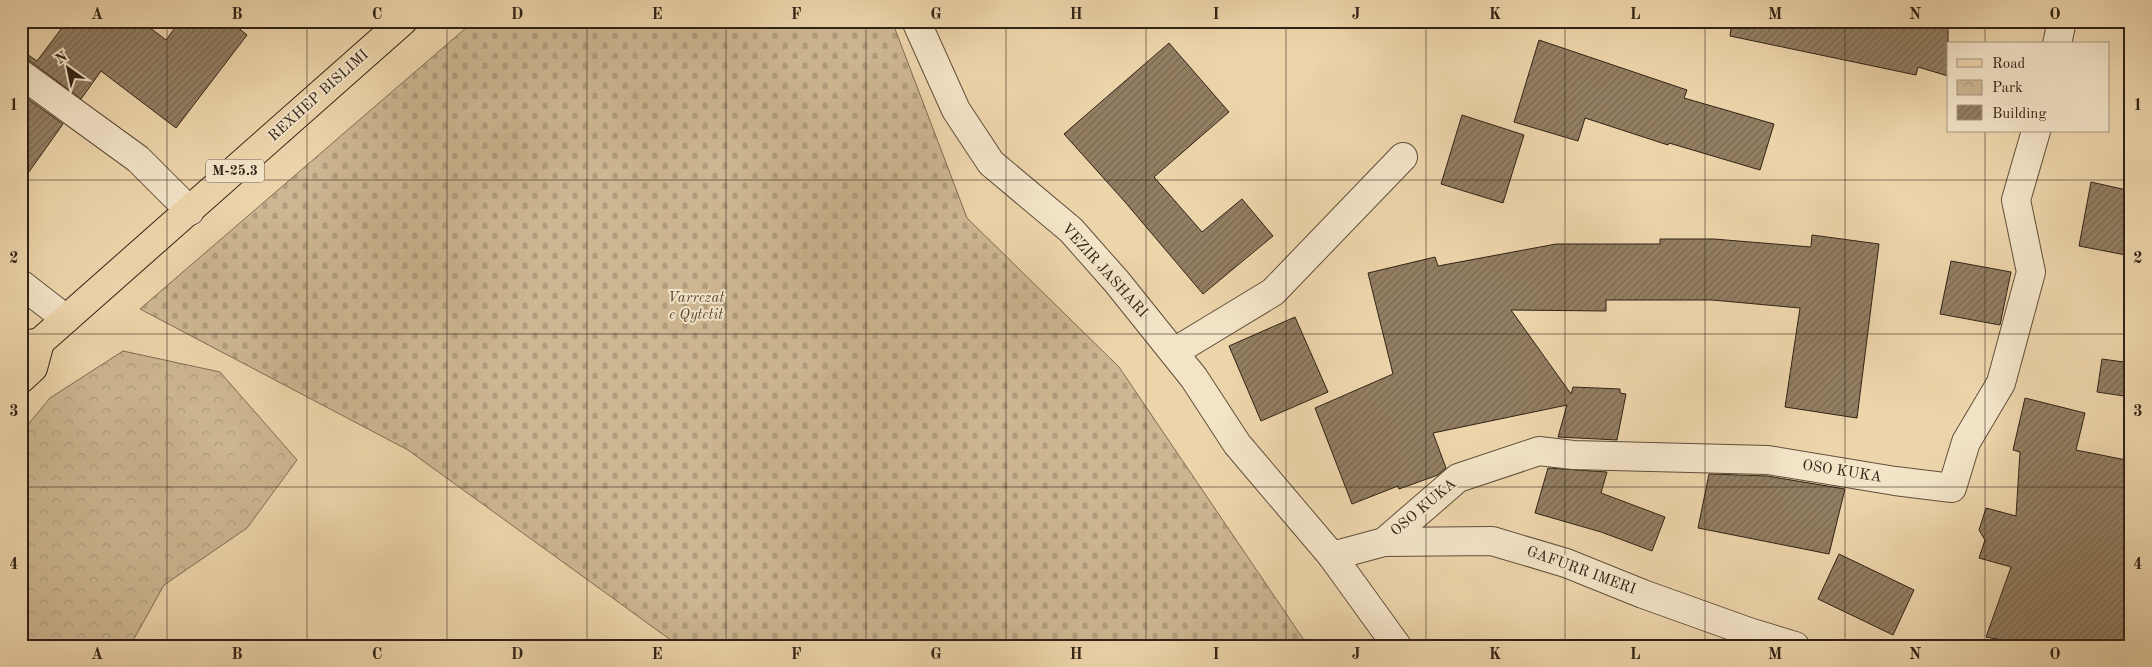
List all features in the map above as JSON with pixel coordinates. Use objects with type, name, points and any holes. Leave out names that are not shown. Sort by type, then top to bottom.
[{"type":"main road","name":"REXHEP BISLIMI","points":[[21,379],[33,368],[31,344],[66,319],[402,21]]},
{"type":"street","name":"VEZIR JASHARI","points":[[916,21],[956,110],[991,163],[1071,230],[1174,352],[1237,444],[1332,556],[1397,646]]},
{"type":"street","points":[[2057,42],[2062,21]]},
{"type":"street","points":[[21,74],[138,159],[190,211]]},
{"type":"street","name":"OSO KUKA","points":[[1384,542],[1458,478],[1539,451],[1573,455],[1768,460],[1894,481],[1952,488],[1966,442],[2001,383],[2031,272],[2016,200],[2036,132]]},
{"type":"street","points":[[1174,352],[1273,292],[1403,157]]},
{"type":"street","points":[[21,284],[66,319]]},
{"type":"street","name":"GAFURR IMERI","points":[[1332,556],[1384,542],[1492,541],[1566,563],[1643,594],[1749,632],[1796,646]]},
{"type":"green space","name":"Varrezat e Qytetit","points":[[474,21],[892,21],[967,218],[1119,367],[1308,646],[679,646],[408,450],[140,309]]},
{"type":"green space","points":[[123,351],[220,372],[297,460],[247,528],[164,585],[130,646],[21,646],[21,433],[50,398]]},
{"type":"building","points":[[67,21],[141,21],[166,40],[180,21],[230,21],[247,35],[176,128],[101,71],[81,99],[30,61],[21,59],[21,50],[37,61]]},
{"type":"building","points":[[1732,21],[1948,21],[1947,76],[1918,67],[1916,75],[1730,36]]},
{"type":"building","points":[[1539,40],[1687,90],[1684,98],[1774,124],[1760,170],[1669,143],[1668,145],[1585,118],[1578,141],[1514,122]]},
{"type":"building","points":[[1169,43],[1229,112],[1154,177],[1202,232],[1242,199],[1273,236],[1203,294],[1064,134]]},
{"type":"building","points":[[21,94],[63,124],[21,183]]},
{"type":"building","points":[[1462,115],[1524,135],[1503,203],[1441,184]]},
{"type":"building","points":[[2091,182],[2131,191],[2131,256],[2079,246]]},
{"type":"building","points":[[1812,235],[1879,244],[1857,418],[1785,407],[1800,308],[1712,300],[1606,300],[1606,311],[1511,310],[1571,394],[1573,387],[1620,389],[1620,393],[1626,394],[1617,440],[1558,437],[1567,405],[1433,433],[1446,468],[1438,475],[1399,489],[1398,486],[1352,504],[1315,408],[1393,374],[1368,273],[1435,257],[1438,266],[1556,244],[1660,244],[1660,239],[1714,239],[1811,247]]},
{"type":"building","points":[[1951,261],[2011,272],[2000,325],[1940,314]]},
{"type":"building","points":[[1295,317],[1328,392],[1261,421],[1229,346]]},
{"type":"building","points":[[2102,359],[2131,363],[2131,397],[2097,392]]},
{"type":"building","points":[[2025,398],[2085,413],[2076,450],[2131,461],[2131,646],[2034,646],[1986,637],[2011,567],[1979,558],[1985,540],[1979,530],[1986,508],[2016,516],[2020,452],[2013,450]]},
{"type":"building","points":[[1548,468],[1607,472],[1601,493],[1665,517],[1652,551],[1601,532],[1535,513]]},
{"type":"building","points":[[1709,474],[1767,476],[1845,489],[1829,554],[1698,528]]},
{"type":"building","points":[[1839,554],[1914,590],[1893,635],[1818,599]]}]
